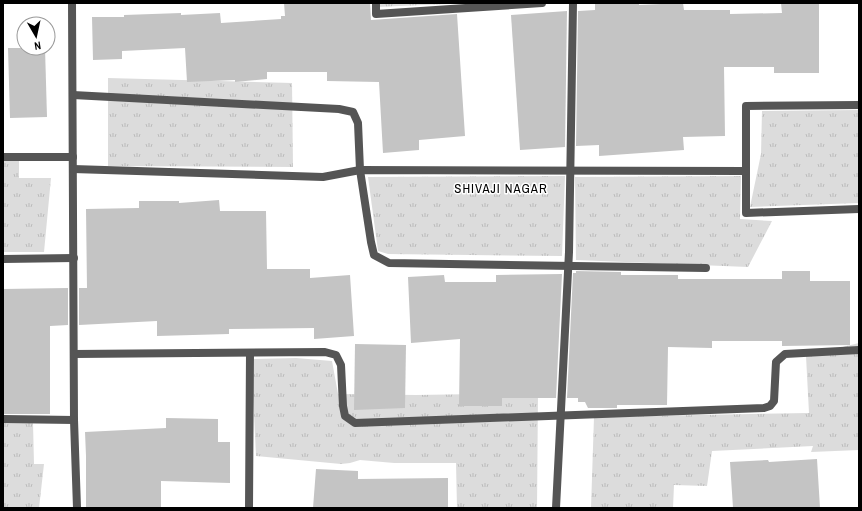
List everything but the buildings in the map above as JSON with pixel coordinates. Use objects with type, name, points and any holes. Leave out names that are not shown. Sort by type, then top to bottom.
[{"type":"street","points":[[72,3],[74,420],[77,508]]},
{"type":"street","points":[[376,3],[376,14],[542,3]]},
{"type":"street","points":[[556,508],[568,265],[573,3]]},
{"type":"street","points":[[73,95],[339,109],[353,112],[358,123],[360,170],[370,242],[374,256],[389,263],[706,268]]},
{"type":"street","points":[[859,105],[746,106],[746,213],[859,210]]},
{"type":"street","points":[[3,157],[73,157]]},
{"type":"street","points":[[73,169],[323,177],[360,170],[746,171]]},
{"type":"street","points":[[3,259],[74,258]]},
{"type":"street","points":[[74,354],[325,352],[336,355],[341,365],[342,406],[345,416],[355,423],[764,408],[770,406],[774,401],[776,362],[785,354],[859,350]]},
{"type":"street","points":[[249,508],[250,353]]},
{"type":"street","points":[[3,419],[74,420]]},
{"type":"green space","points":[[376,3],[470,3],[376,7]]},
{"type":"green space","points":[[108,78],[292,83],[293,167],[108,166]]},
{"type":"green space","points":[[859,110],[859,203],[750,207],[761,154],[762,111]]},
{"type":"green space","points":[[3,153],[19,153],[19,178],[51,178],[44,252],[3,252]]},
{"type":"green space","points":[[565,176],[562,256],[388,254],[378,251],[368,177]]},
{"type":"green space","points":[[741,176],[740,219],[772,221],[748,267],[576,260],[575,177]]},
{"type":"green space","points":[[859,343],[859,450],[811,452],[813,446],[712,451],[707,486],[674,485],[673,508],[591,508],[594,417],[809,413],[806,356]]},
{"type":"green space","points":[[296,358],[332,361],[338,394],[416,395],[538,393],[537,508],[457,508],[456,463],[394,463],[360,460],[341,464],[256,456],[253,392],[254,359]]},
{"type":"green space","points":[[3,423],[33,423],[34,464],[44,464],[39,508],[3,508]]},
{"type":"district","name":"SHIVAJI NAGAR","points":[[501,188]]}]
